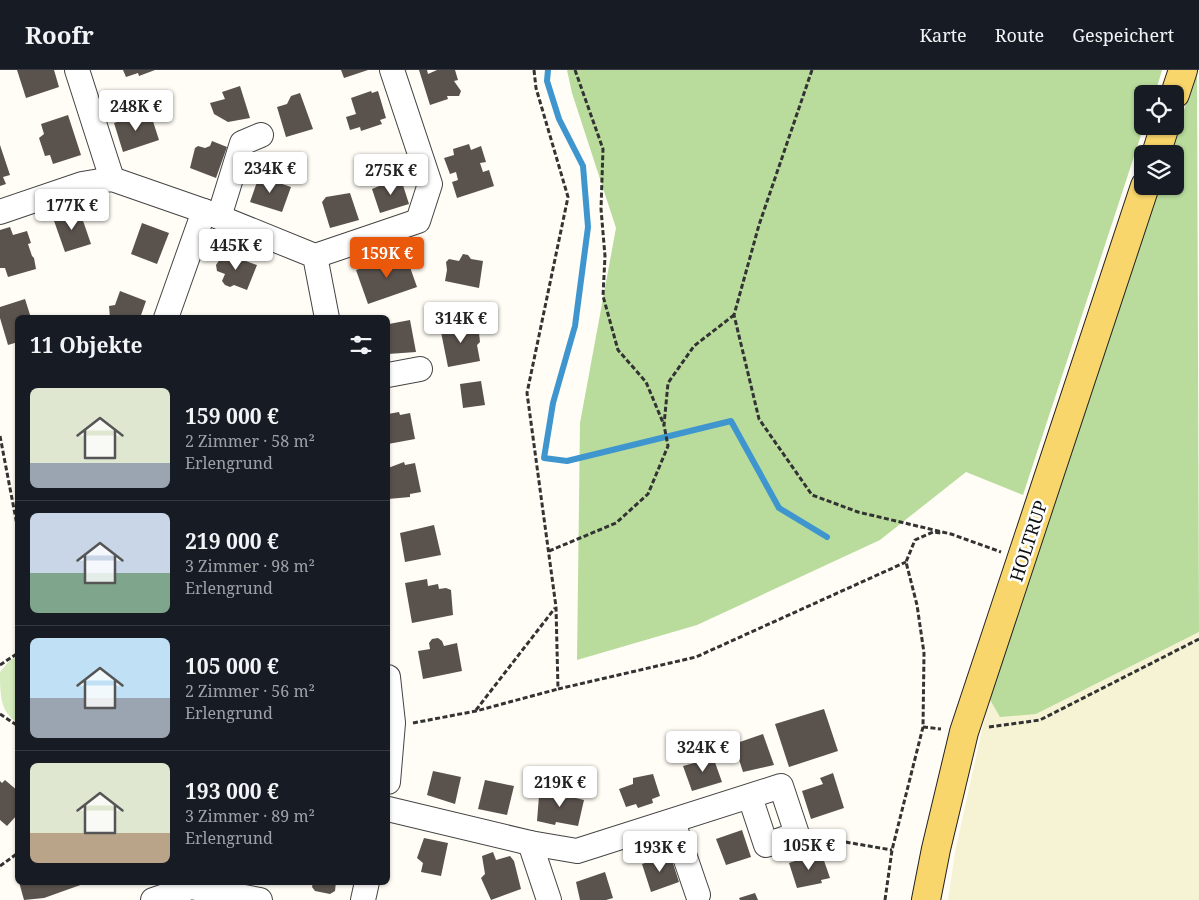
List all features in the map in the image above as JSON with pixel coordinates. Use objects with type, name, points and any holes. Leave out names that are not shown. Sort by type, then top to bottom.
[{"type":"main road","points":[[1178,85],[1183,70]]},
{"type":"main road","name":"HOLTRUP","points":[[926,900],[964,732],[1142,195]]},
{"type":"street","points":[[77,70],[112,179]]},
{"type":"street","points":[[0,212],[82,184],[112,179],[211,214],[315,256],[418,221],[430,184],[392,70]]},
{"type":"street","points":[[167,315],[242,143],[261,135]]},
{"type":"street","points":[[315,256],[326,315]]},
{"type":"street","points":[[390,375],[420,369]]},
{"type":"street","points":[[390,695],[393,723],[390,758]]},
{"type":"street","points":[[390,808],[530,843],[577,851],[673,822],[781,786],[797,834],[766,845],[750,797]]},
{"type":"street","points":[[673,822],[698,895]]},
{"type":"street","points":[[530,843],[549,900]]},
{"type":"street","points":[[153,900],[190,885],[260,900]]},
{"type":"street","points":[[363,900],[366,885]]},
{"type":"path","points":[[538,70],[534,70],[536,88],[568,197],[527,393],[556,607],[558,689]]},
{"type":"path","points":[[549,551],[616,523],[648,494],[668,446],[664,427],[646,382],[618,350],[603,296],[605,256],[601,209],[603,149],[589,104],[575,70]]},
{"type":"path","points":[[812,70],[759,225],[734,315],[759,419],[812,495],[858,512],[951,534],[1022,560]]},
{"type":"path","points":[[664,427],[668,383],[694,346],[734,315]]},
{"type":"path","points":[[0,436],[15,514]]},
{"type":"path","points":[[885,900],[892,850],[923,727],[924,654],[917,605],[906,562],[915,540],[933,532],[951,534]]},
{"type":"path","points":[[393,723],[415,723],[476,710],[696,657],[906,562]]},
{"type":"path","points":[[476,710],[556,607]]},
{"type":"path","points":[[964,732],[1040,720],[1199,639]]},
{"type":"path","points":[[0,665],[15,655]]},
{"type":"path","points":[[0,714],[15,724]]},
{"type":"path","points":[[797,834],[892,850]]},
{"type":"path","points":[[0,866],[15,855]]},
{"type":"shaded area","points":[[1199,632],[1199,900],[948,900],[955,852],[989,698],[1036,714]]},
{"type":"green space","points":[[567,70],[1162,70],[1158,85],[1134,85],[1134,135],[1141,135],[1138,145],[1134,145],[1134,156],[1023,495],[966,472],[880,540],[697,625],[577,660],[580,423],[616,228],[572,93]]},
{"type":"green space","points":[[1197,70],[1199,632],[1036,714],[1000,717],[989,698],[1156,195],[1184,195],[1184,145],[1173,145],[1176,135],[1184,135],[1184,110]]},
{"type":"green space","points":[[15,658],[15,721],[4,708],[1,695],[0,672],[10,660]]},
{"type":"building","points":[[17,70],[54,70],[59,87],[26,98]]},
{"type":"building","points":[[123,70],[155,70],[139,76],[138,73],[126,77]]},
{"type":"building","points":[[341,70],[368,70],[344,78]]},
{"type":"building","points":[[419,70],[427,70],[428,74],[437,70],[455,70],[458,80],[454,81],[461,91],[459,96],[447,96],[448,99],[430,105]]},
{"type":"building","points":[[240,86],[250,118],[228,122],[214,114],[210,103],[225,99],[222,92]]},
{"type":"building","points":[[371,91],[372,93],[378,91],[386,118],[380,120],[382,124],[361,131],[360,127],[350,130],[346,117],[356,114],[351,98]]},
{"type":"building","points":[[300,93],[313,129],[286,137],[277,107],[287,104],[291,96]]},
{"type":"building","points":[[150,112],[159,140],[123,152],[114,123]]},
{"type":"building","points":[[68,115],[81,155],[53,164],[50,155],[45,156],[39,138],[44,134],[41,124]]},
{"type":"building","points":[[212,141],[227,147],[216,178],[190,168],[195,148],[198,146],[205,148],[210,146]]},
{"type":"building","points":[[469,144],[471,150],[481,146],[486,162],[480,163],[483,172],[489,170],[494,186],[457,198],[452,182],[458,180],[456,172],[450,174],[444,158],[454,155],[453,149]]},
{"type":"building","points":[[0,145],[10,175],[3,177],[6,184],[0,186]]},
{"type":"building","points":[[259,176],[291,187],[282,212],[250,202]]},
{"type":"building","points":[[398,178],[401,179],[409,204],[380,213],[372,189]]},
{"type":"building","points":[[350,193],[359,220],[330,228],[322,202],[326,197]]},
{"type":"building","points":[[79,209],[91,244],[65,252],[53,218]]},
{"type":"building","points":[[142,223],[169,233],[157,264],[131,254]]},
{"type":"building","points":[[10,227],[13,235],[27,231],[31,243],[28,244],[36,269],[8,277],[5,268],[0,268],[0,230]]},
{"type":"building","points":[[224,253],[257,265],[247,290],[234,285],[230,287],[222,281],[225,274],[217,271],[216,265]]},
{"type":"building","points":[[405,253],[417,287],[368,304],[356,270]]},
{"type":"building","points":[[463,254],[468,255],[471,259],[483,261],[479,288],[445,281],[446,262],[449,259],[459,261]]},
{"type":"building","points":[[120,291],[146,301],[141,315],[110,315],[109,306],[115,305]]},
{"type":"building","points":[[25,299],[30,315],[15,315],[15,343],[8,345],[0,318],[0,307]]},
{"type":"building","points":[[410,320],[416,352],[390,354],[390,324]]},
{"type":"building","points":[[473,322],[475,332],[479,333],[480,342],[477,345],[480,361],[448,367],[441,332],[444,328]]},
{"type":"building","points":[[481,381],[485,405],[463,408],[460,384]]},
{"type":"building","points":[[399,412],[400,415],[410,413],[415,439],[390,444],[390,414]]},
{"type":"building","points":[[404,462],[405,465],[415,463],[421,492],[410,494],[410,497],[390,499],[390,467]]},
{"type":"building","points":[[434,525],[441,555],[405,562],[400,533]]},
{"type":"building","points":[[427,579],[428,586],[438,584],[439,589],[446,588],[451,590],[453,615],[412,623],[405,583]]},
{"type":"building","points":[[438,638],[444,646],[457,643],[462,671],[423,679],[418,651],[430,649],[429,643],[432,639]]},
{"type":"building","points":[[824,709],[838,751],[789,767],[775,724]]},
{"type":"building","points":[[763,734],[774,765],[743,772],[734,744]]},
{"type":"building","points":[[712,754],[722,782],[692,791],[683,766],[694,763],[693,760]]},
{"type":"building","points":[[433,771],[461,777],[455,804],[427,795]]},
{"type":"building","points":[[833,773],[844,808],[811,819],[802,791],[823,784],[820,778]]},
{"type":"building","points":[[653,774],[660,796],[652,799],[653,803],[638,808],[636,804],[626,807],[619,789],[633,784],[633,778]]},
{"type":"building","points":[[5,780],[15,788],[15,817],[7,826],[0,820],[0,781],[2,783]]},
{"type":"building","points":[[485,780],[514,786],[507,815],[478,809]]},
{"type":"building","points":[[551,788],[577,794],[576,798],[584,800],[578,826],[556,822],[555,825],[537,821],[539,796],[542,797],[543,791],[550,793]]},
{"type":"building","points":[[742,830],[751,857],[726,865],[716,839]]},
{"type":"building","points":[[424,838],[448,843],[441,876],[421,872],[423,863],[417,858]]},
{"type":"building","points":[[493,852],[496,860],[510,856],[514,861],[521,889],[491,900],[481,878],[485,874],[482,856]]},
{"type":"building","points":[[821,852],[830,878],[821,880],[822,883],[797,888],[789,863]]},
{"type":"building","points":[[670,854],[679,882],[651,892],[642,864]]},
{"type":"building","points":[[605,872],[613,898],[606,900],[580,900],[576,882]]},
{"type":"building","points":[[20,885],[80,885],[44,898],[24,900]]},
{"type":"building","points":[[312,885],[336,885],[335,891],[330,894],[315,891]]},
{"type":"building","points":[[755,893],[758,900],[740,900],[739,898]]},
{"type":"waterway","points":[[548,70],[547,81],[559,119],[583,166],[588,227],[575,326],[553,403],[544,458],[567,461],[731,421],[779,508],[827,537]]}]
